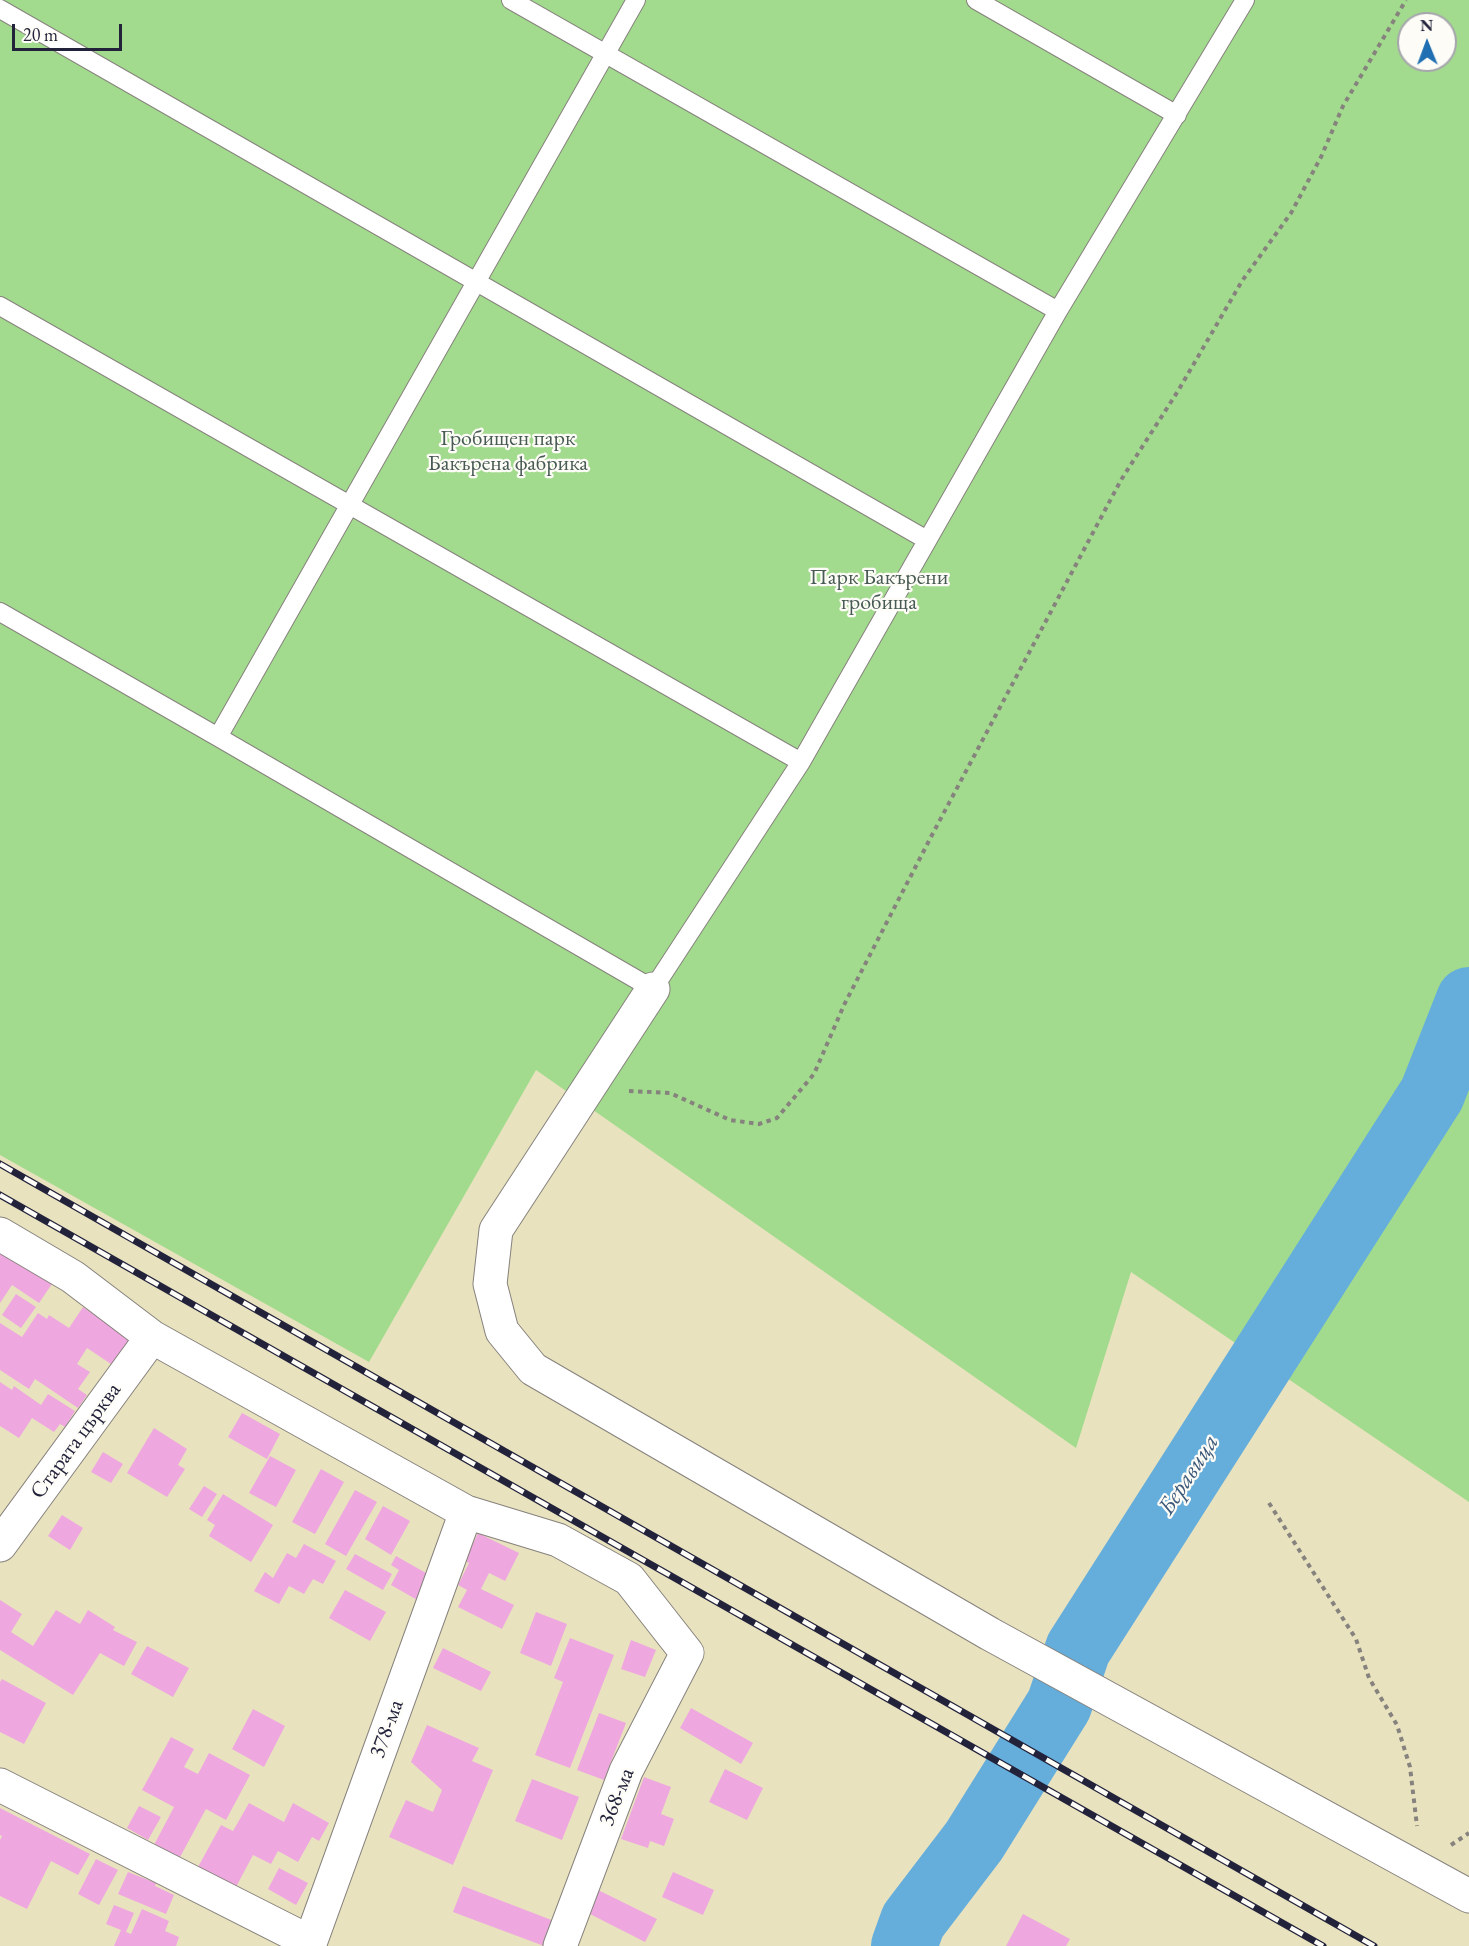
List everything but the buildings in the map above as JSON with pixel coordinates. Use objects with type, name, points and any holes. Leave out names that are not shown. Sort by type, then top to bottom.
[{"type":"street","points":[[652,989],[496,1230],[490,1284],[502,1331],[533,1369],[1017,1649],[1418,1866],[1469,1896]]},
{"type":"street","points":[[0,1234],[73,1277],[152,1337],[466,1512]]},
{"type":"street","name":"Старата църква","points":[[0,1545],[152,1337]]},
{"type":"street","name":"368-ма","points":[[466,1512],[558,1540],[629,1579],[687,1653],[626,1771],[560,1946]]},
{"type":"street","name":"378-ма","points":[[309,1944],[466,1512]]},
{"type":"street","points":[[0,1785],[309,1944]]},
{"type":"lane","points":[[0,4],[2,0]]},
{"type":"lane","points":[[511,0],[1059,311]]},
{"type":"lane","points":[[218,736],[636,0]]},
{"type":"lane","points":[[975,0],[1177,115]]},
{"type":"lane","points":[[0,612],[652,989],[801,762],[1059,311],[1245,0]]},
{"type":"lane","points":[[0,9],[927,540]]},
{"type":"lane","points":[[0,306],[801,762]]},
{"type":"path","points":[[586,1092],[670,1093],[730,1120],[759,1124],[777,1118],[814,1074],[844,1005],[1121,480],[1178,391],[1242,281],[1291,213],[1343,106],[1406,0]]},
{"type":"path","points":[[1269,1503],[1356,1639],[1369,1678],[1397,1725],[1410,1767],[1416,1812],[1418,1866]]},
{"type":"green space","name":"Парк Бакърени гробища","points":[[0,0],[1469,0],[1469,1502],[1131,1272],[1076,1448],[536,1070],[369,1362],[0,1155]]},
{"type":"waterway","name":"Беравица","points":[[904,1946],[913,1921],[974,1841],[1059,1705],[1078,1649],[1432,1094],[1469,1000]]},
{"type":"railway","points":[[0,1164],[1374,1946]]},
{"type":"railway","points":[[0,1195],[1323,1946]]},
{"type":"park label","name":"Гробищен парк Бакърена фабрика","points":[[508,452]]}]
